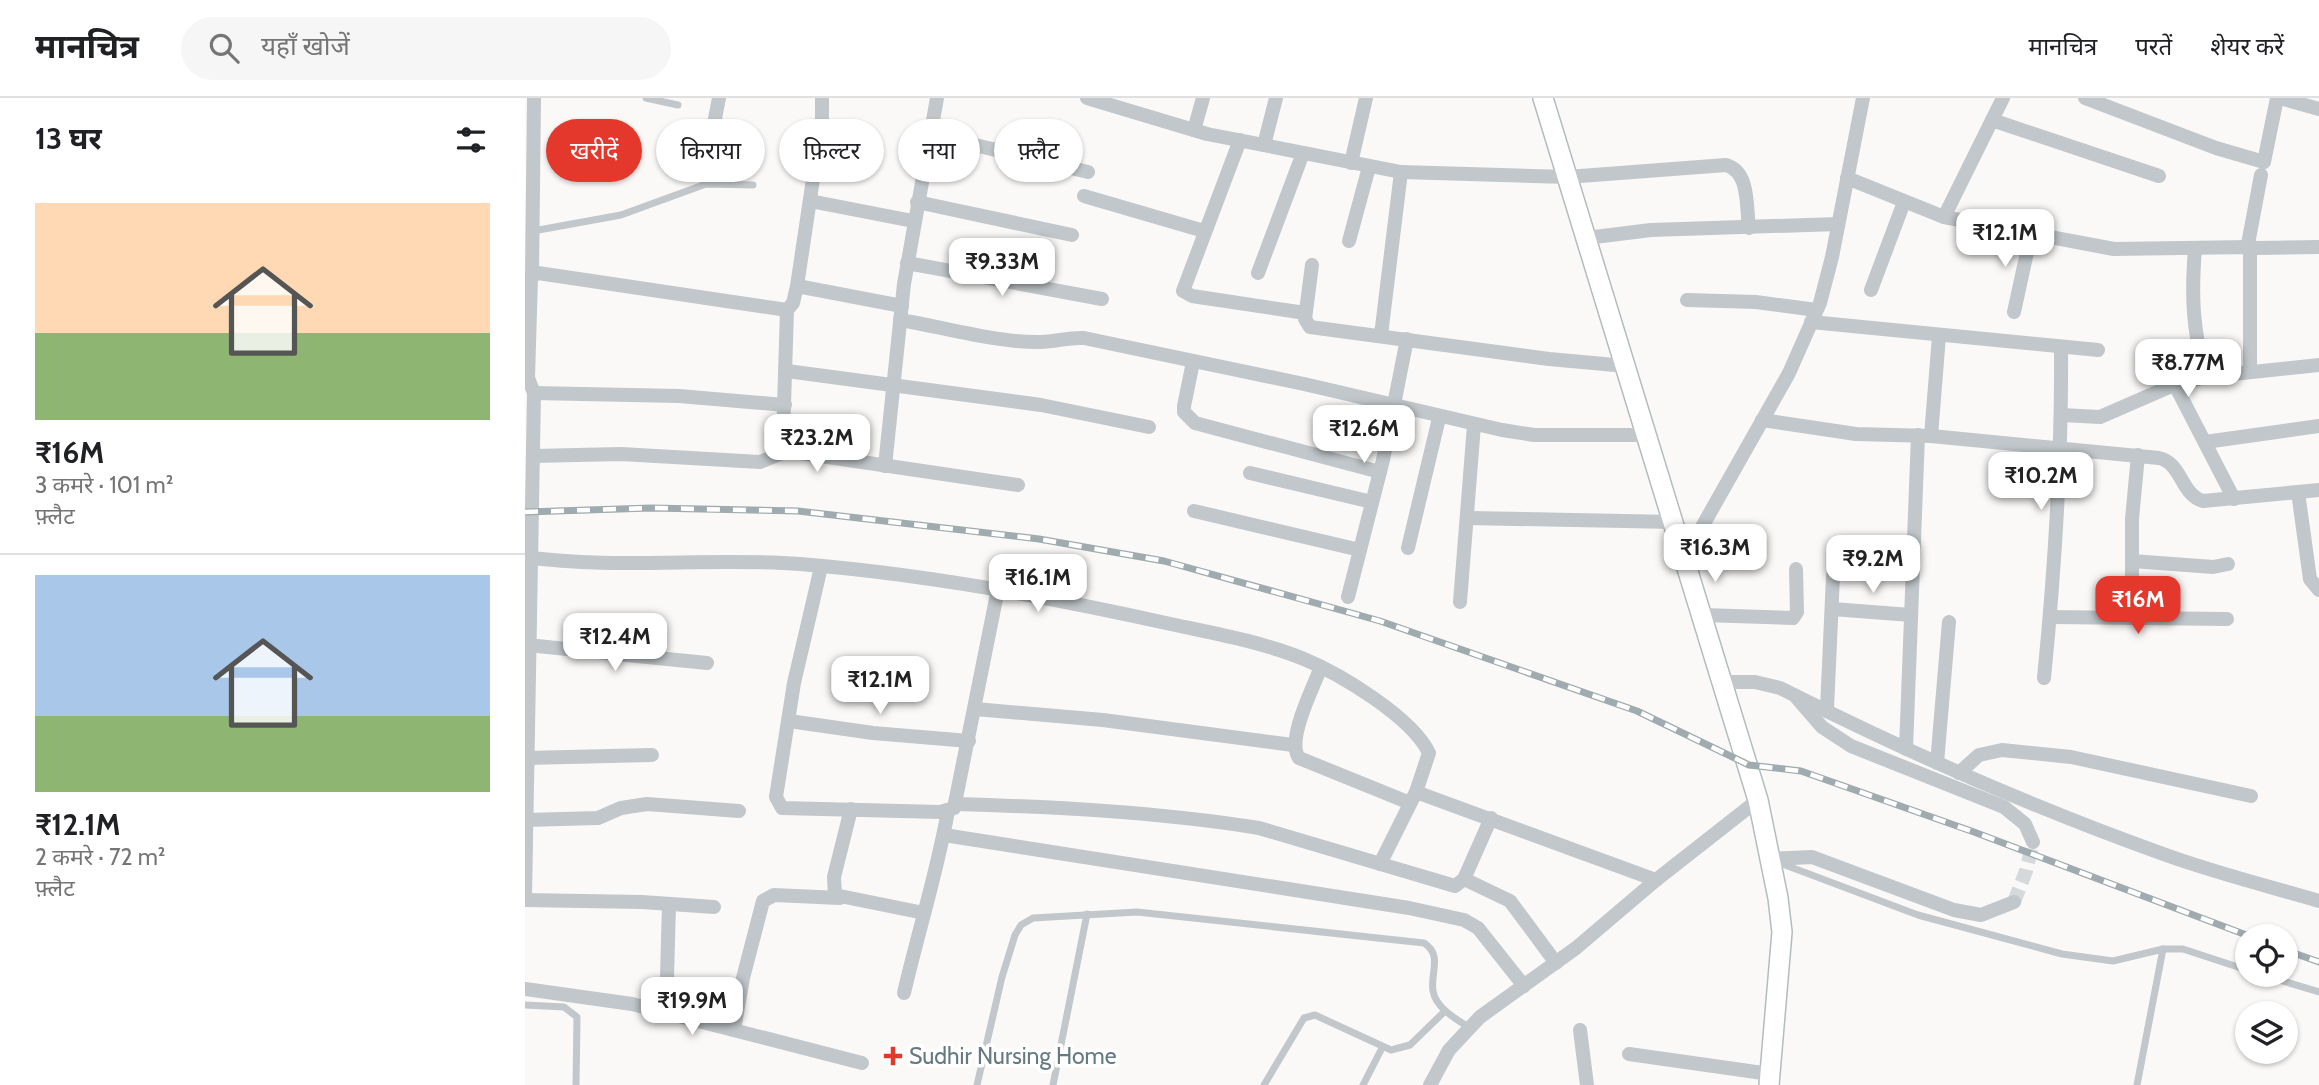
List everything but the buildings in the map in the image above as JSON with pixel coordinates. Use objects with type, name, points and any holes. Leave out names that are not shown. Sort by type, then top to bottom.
[{"type":"street","points":[[534,98],[528,378],[534,393],[527,557],[525,899],[714,907]]},
{"type":"street","points":[[715,119],[719,98]]},
{"type":"street","points":[[787,451],[783,437],[787,310],[793,303],[797,286],[822,119],[822,98]]},
{"type":"street","points":[[932,119],[937,98]]},
{"type":"street","points":[[1087,98],[1194,130],[1401,172],[1567,177],[1726,165],[1739,172],[1743,180],[1749,228]]},
{"type":"street","points":[[1194,130],[1203,98]]},
{"type":"street","points":[[1264,145],[1276,98]]},
{"type":"street","points":[[1351,163],[1366,98]]},
{"type":"street","points":[[1543,98],[1758,800],[1782,932],[1769,1080],[1629,1054]]},
{"type":"street","points":[[1685,557],[1789,373],[1814,316],[1838,224],[1863,98]]},
{"type":"street","points":[[1944,217],[2003,98]]},
{"type":"street","points":[[2085,98],[2216,148],[2264,162],[2278,98],[2312,104]]},
{"type":"street","points":[[1992,120],[2159,177]]},
{"type":"street","points":[[1240,140],[1183,286],[1186,295],[1305,313]]},
{"type":"street","points":[[980,146],[1088,172]]},
{"type":"street","points":[[1258,273],[1303,153]]},
{"type":"street","points":[[1349,241],[1369,167]]},
{"type":"street","points":[[1381,335],[1401,172]]},
{"type":"street","points":[[2250,372],[2250,247],[2247,240],[2261,176]]},
{"type":"street","points":[[1847,177],[1944,217],[2114,249],[2319,247]]},
{"type":"street","points":[[884,466],[907,263],[921,182]]},
{"type":"street","points":[[1084,197],[1204,231]]},
{"type":"street","points":[[810,201],[913,222]]},
{"type":"street","points":[[917,202],[1072,235]]},
{"type":"street","points":[[1871,290],[1904,202]]},
{"type":"street","points":[[1586,238],[1651,230],[1838,224]]},
{"type":"street","points":[[2014,312],[2031,234]]},
{"type":"street","points":[[2195,248],[2192,326],[2205,377]]},
{"type":"street","points":[[907,263],[1103,299]]},
{"type":"street","points":[[1312,265],[1305,313],[1305,324],[1310,327],[1626,366]]},
{"type":"street","points":[[531,276],[787,310]]},
{"type":"street","points":[[797,286],[901,313],[1029,341],[1084,338],[1304,384],[1474,425],[1534,435],[1648,435]]},
{"type":"street","points":[[1686,300],[1770,303],[1814,316],[1938,336],[2098,350]]},
{"type":"street","points":[[1906,748],[1911,615],[1924,435],[1938,336]]},
{"type":"street","points":[[1348,597],[1380,472],[1407,340]]},
{"type":"street","points":[[2044,678],[2062,447],[2061,347]]},
{"type":"street","points":[[1193,362],[1184,412],[1195,423],[1380,472]]},
{"type":"street","points":[[2062,415],[2100,417],[2175,385],[2205,377],[2319,365]]},
{"type":"street","points":[[786,371],[1041,405],[1149,427]]},
{"type":"street","points":[[2175,385],[2234,499]]},
{"type":"street","points":[[534,393],[679,396],[785,405]]},
{"type":"street","points":[[1408,548],[1439,418]]},
{"type":"street","points":[[1762,420],[1856,434],[1924,435],[2165,459],[2173,465],[2196,499],[2234,499],[2319,490]]},
{"type":"street","points":[[1460,602],[1474,425]]},
{"type":"street","points":[[2205,442],[2319,426]]},
{"type":"street","points":[[533,456],[621,454],[760,462],[787,451],[1018,485]]},
{"type":"street","points":[[2132,618],[2132,519],[2138,455]]},
{"type":"street","points":[[1250,473],[1372,502]]},
{"type":"street","points":[[2298,492],[2310,579],[2319,590]]},
{"type":"street","points":[[1194,511],[1360,550]]},
{"type":"street","points":[[1468,518],[1674,522]]},
{"type":"street","points":[[527,557],[821,566],[998,589],[1084,604],[1248,641],[1321,667],[1359,688],[1424,743],[1429,760],[1380,864]]},
{"type":"street","points":[[2132,561],[2213,567],[2228,564]]},
{"type":"street","points":[[821,566],[794,683],[778,804],[782,808],[952,808],[1137,814],[1235,825],[1380,864],[1448,886],[1459,884],[1464,879],[1491,818]]},
{"type":"street","points":[[1703,615],[1793,618],[1797,612],[1796,569]]},
{"type":"street","points":[[1827,709],[1832,576]]},
{"type":"street","points":[[904,993],[969,741],[998,589]]},
{"type":"street","points":[[1832,609],[1911,615]]},
{"type":"street","points":[[2050,617],[2227,619]]},
{"type":"street","points":[[1937,763],[1949,622]]},
{"type":"street","points":[[527,645],[707,663]]},
{"type":"street","points":[[1321,667],[1293,745],[1300,758],[1413,798],[1491,818],[1656,880]]},
{"type":"street","points":[[1724,682],[1755,682],[1780,688],[1959,773],[2169,856],[2319,901]]},
{"type":"street","points":[[1795,695],[1822,727],[1851,746],[2004,807],[2025,824],[2033,842]]},
{"type":"street","points":[[975,709],[1103,720],[1293,745]]},
{"type":"street","points":[[789,721],[873,733],[969,741]]},
{"type":"street","points":[[1959,773],[1979,755],[2002,750],[2071,757],[2251,796]]},
{"type":"street","points":[[526,758],[652,755]]},
{"type":"street","points":[[1430,1085],[1449,1050],[1468,1027],[1556,963],[1758,800]]},
{"type":"street","points":[[526,820],[598,818],[621,808],[647,804],[739,811]]},
{"type":"street","points":[[840,898],[835,895],[833,883],[851,808]]},
{"type":"street","points":[[944,835],[1409,908],[1464,920],[1478,928],[1524,986]]},
{"type":"street","points":[[1770,859],[1812,857],[1954,910],[1981,915],[2014,902]]},
{"type":"street","points":[[1464,879],[1510,901],[1556,963]]},
{"type":"street","points":[[734,1030],[743,978],[763,901],[775,895],[840,898],[923,913]]},
{"type":"street","points":[[666,1013],[669,904]]},
{"type":"street","points":[[525,989],[590,996],[862,1063]]},
{"type":"street","points":[[1580,1030],[1587,1085]]},
{"type":"lane","points":[[646,98],[678,105]]},
{"type":"lane","points":[[533,231],[621,215],[706,184],[753,185]]},
{"type":"lane","points":[[1770,859],[1918,915],[2063,954],[2113,961],[2163,949],[2183,949],[2235,966]]},
{"type":"lane","points":[[977,1085],[1002,977],[1015,934],[1021,925],[1033,918],[1137,912],[1424,943],[1432,948],[1434,956],[1433,990],[1445,1011],[1468,1027]]},
{"type":"lane","points":[[1053,1085],[1087,914]]},
{"type":"lane","points":[[2137,1085],[2163,949]]},
{"type":"lane","points":[[2298,986],[2319,992]]},
{"type":"lane","points":[[525,1005],[564,1007],[577,1017],[576,1085]]},
{"type":"lane","points":[[1264,1085],[1300,1024],[1309,1016],[1315,1015],[1381,1048],[1391,1050],[1411,1045],[1445,1011]]},
{"type":"lane","points":[[1363,1085],[1381,1048]]},
{"type":"tunnel","points":[[2014,902],[2033,842]]},
{"type":"railway","points":[[525,512],[651,508],[798,511],[1039,539],[1164,561],[1380,621],[1637,711],[1749,765],[1801,771],[1974,832],[2235,931]]},
{"type":"railway","points":[[2298,955],[2319,962]]},
{"type":"place","name":"Sudhir Nursing Home","points":[[893,1056]]}]
